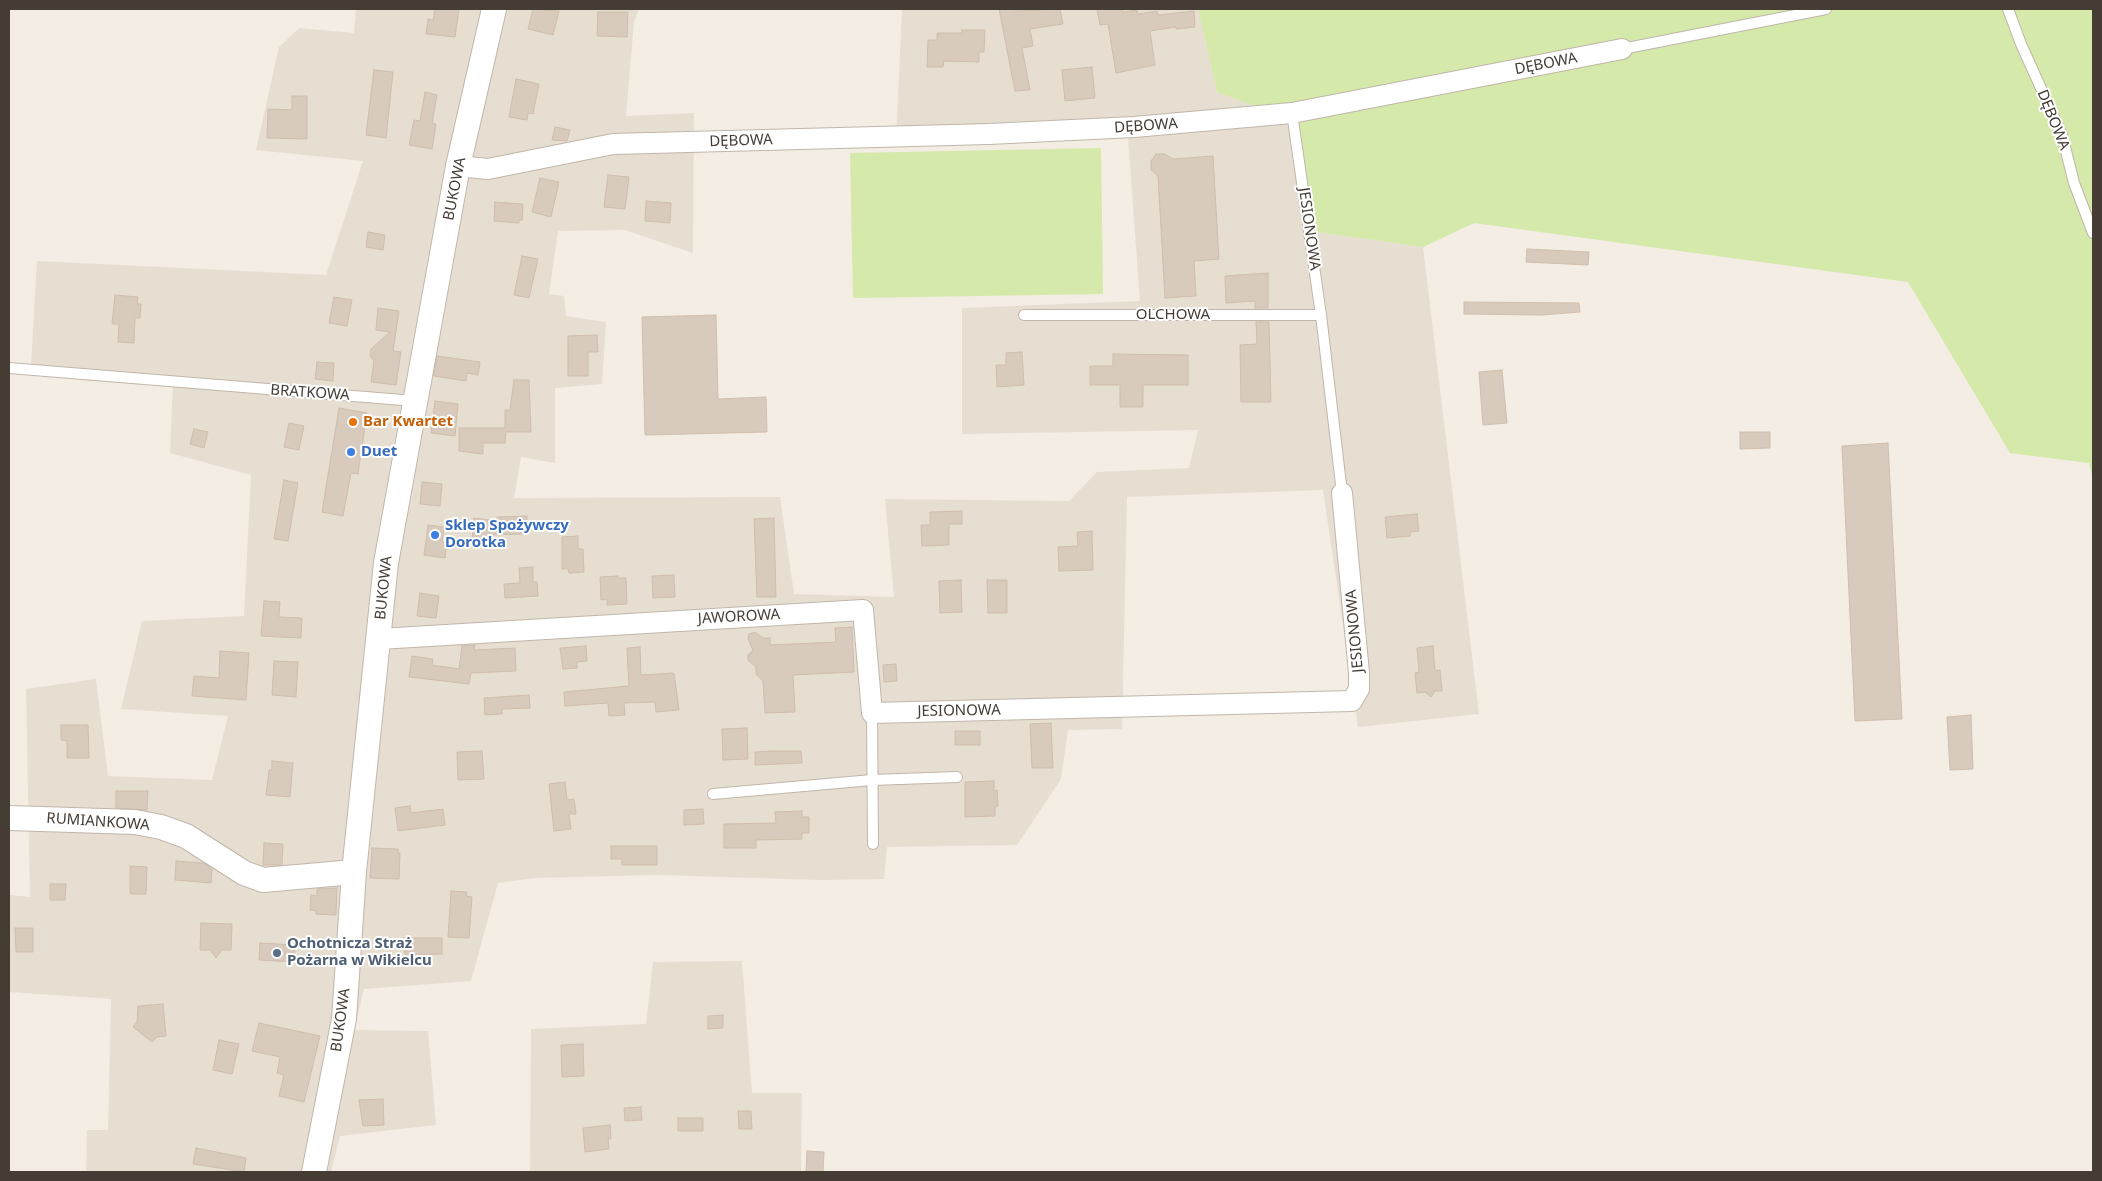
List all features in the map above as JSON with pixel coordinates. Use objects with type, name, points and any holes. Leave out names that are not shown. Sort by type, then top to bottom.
[{"type":"street","name":"BUKOWA","points":[[314,1172],[344,1019],[354,872],[386,563],[458,166],[494,9]]},
{"type":"street","name":"DĘBOWA","points":[[458,166],[488,169],[613,144],[1124,128],[1292,113],[1622,49]]},
{"type":"street","name":"JESIONOWA","points":[[872,713],[1352,701],[1359,689],[1359,673],[1342,492]]},
{"type":"street","name":"JAWOROWA","points":[[379,639],[864,610],[872,713]]},
{"type":"street","name":"RUMIANKOWA","points":[[9,818],[135,822],[160,827],[186,836],[244,873],[263,880],[354,872]]},
{"type":"lane","name":"DĘBOWA","points":[[1622,49],[1826,9]]},
{"type":"lane","name":"DĘBOWA","points":[[2008,9],[2021,44],[2062,135],[2074,183],[2093,233]]},
{"type":"lane","name":"JESIONOWA","points":[[1292,113],[1321,315],[1342,492]]},
{"type":"lane","name":"OLCHOWA","points":[[1024,315],[1321,315]]},
{"type":"lane","name":"BRATKOWA","points":[[9,368],[416,401]]},
{"type":"lane","name":"JAWOROWA","points":[[872,713],[873,844]]},
{"type":"lane","points":[[713,794],[872,780],[957,777]]},
{"type":"shaded area","points":[[356,9],[639,9],[634,22],[626,116],[694,113],[693,253],[625,230],[558,231],[549,294],[564,296],[566,316],[606,322],[602,384],[555,388],[555,463],[521,457],[514,498],[780,497],[794,594],[894,597],[885,499],[1069,501],[1097,472],[1189,468],[1198,430],[962,434],[962,308],[1140,301],[1128,138],[896,144],[902,9],[1198,9],[1217,92],[1297,122],[1316,232],[1423,247],[1479,714],[1358,727],[1323,490],[1127,497],[1122,729],[1068,730],[1061,779],[1017,845],[887,847],[884,879],[820,880],[658,875],[535,878],[498,883],[471,981],[364,989],[354,1030],[428,1031],[436,1125],[340,1136],[331,1172],[86,1172],[87,1130],[108,1130],[111,999],[9,992],[9,895],[30,897],[26,689],[96,679],[108,776],[212,780],[228,716],[121,709],[142,621],[244,616],[251,475],[170,453],[173,383],[31,365],[37,261],[326,275],[363,161],[256,150],[279,47],[299,28],[354,33]]},
{"type":"shaded area","points":[[742,961],[752,1093],[802,1093],[801,1172],[530,1172],[531,1029],[646,1024],[653,962]]},
{"type":"green space","points":[[1198,9],[2093,9],[2093,480],[2089,463],[2010,453],[1908,282],[1474,223],[1423,247],[1316,232],[1297,122],[1217,92]]},
{"type":"green space","points":[[1101,148],[1103,294],[853,298],[850,153]]},
{"type":"building","points":[[435,9],[459,9],[455,37],[426,34],[428,19],[433,20]]},
{"type":"building","points":[[533,9],[559,11],[553,35],[528,29]]},
{"type":"building","points":[[999,9],[1015,9],[1015,11],[1060,9],[1063,24],[1030,29],[1033,46],[1022,48],[1030,90],[1015,91]]},
{"type":"building","points":[[1097,9],[1122,9],[1123,12],[1137,10],[1138,14],[1157,11],[1158,15],[1194,11],[1195,27],[1176,29],[1176,27],[1150,31],[1155,65],[1116,73],[1108,24],[1100,25]]},
{"type":"building","points":[[598,12],[628,12],[627,37],[597,36]]},
{"type":"building","points":[[962,30],[985,30],[984,52],[979,52],[979,62],[944,61],[943,67],[927,67],[928,40],[937,40],[937,33],[962,33]]},
{"type":"building","points":[[1092,67],[1095,98],[1065,101],[1062,70]]},
{"type":"building","points":[[374,70],[393,72],[386,138],[366,135]]},
{"type":"building","points":[[516,79],[539,84],[533,114],[528,113],[527,120],[509,117]]},
{"type":"building","points":[[425,92],[437,95],[432,123],[436,124],[432,149],[409,145],[414,120],[420,121]]},
{"type":"building","points":[[292,96],[307,96],[307,139],[267,138],[268,109],[292,110]]},
{"type":"building","points":[[555,127],[570,130],[567,141],[552,140]]},
{"type":"building","points":[[1156,154],[1165,154],[1173,159],[1213,156],[1219,259],[1194,261],[1196,296],[1165,298],[1158,176],[1151,170],[1151,161]]},
{"type":"building","points":[[608,175],[629,177],[625,209],[604,207]]},
{"type":"building","points":[[540,178],[559,182],[551,217],[532,212]]},
{"type":"building","points":[[646,201],[671,203],[670,223],[645,221]]},
{"type":"building","points":[[495,202],[523,204],[522,220],[519,220],[519,223],[494,221]]},
{"type":"building","points":[[368,232],[385,235],[383,250],[366,247]]},
{"type":"building","points":[[1527,249],[1589,252],[1588,265],[1526,262]]},
{"type":"building","points":[[522,256],[538,259],[529,298],[514,295]]},
{"type":"building","points":[[1268,273],[1268,308],[1255,308],[1255,301],[1226,303],[1225,276]]},
{"type":"building","points":[[115,295],[138,297],[137,304],[141,304],[140,318],[135,318],[134,343],[118,342],[119,324],[112,324]]},
{"type":"building","points":[[334,297],[352,300],[347,326],[329,323]]},
{"type":"building","points":[[1464,302],[1579,303],[1580,312],[1542,315],[1464,314]]},
{"type":"building","points":[[378,308],[399,311],[393,351],[401,352],[396,385],[371,382],[374,361],[370,356],[371,349],[390,332],[376,330]]},
{"type":"building","points":[[716,315],[718,399],[766,397],[767,432],[645,435],[642,317]]},
{"type":"building","points":[[1256,322],[1269,322],[1271,402],[1241,402],[1240,345],[1257,344]]},
{"type":"building","points":[[597,335],[598,352],[588,352],[588,376],[568,376],[568,336]]},
{"type":"building","points":[[1022,352],[1024,385],[997,387],[996,365],[1006,365],[1006,353]]},
{"type":"building","points":[[1113,354],[1188,355],[1188,385],[1143,385],[1143,407],[1120,407],[1120,385],[1090,385],[1090,366],[1113,366]]},
{"type":"building","points":[[437,356],[480,362],[478,375],[467,373],[466,381],[434,376]]},
{"type":"building","points":[[317,362],[334,363],[333,381],[315,379]]},
{"type":"building","points":[[1502,370],[1507,423],[1483,425],[1479,372]]},
{"type":"building","points":[[514,380],[529,380],[531,432],[506,432],[505,443],[483,443],[483,454],[459,451],[459,428],[505,428],[505,410],[510,410]]},
{"type":"building","points":[[435,401],[458,404],[455,436],[431,433]]},
{"type":"building","points":[[339,408],[367,413],[358,474],[351,473],[343,516],[322,512]]},
{"type":"building","points":[[289,423],[304,426],[299,450],[284,447]]},
{"type":"building","points":[[194,429],[208,432],[204,448],[190,444]]},
{"type":"building","points":[[1740,432],[1770,432],[1770,448],[1740,449]]},
{"type":"building","points":[[1888,443],[1902,719],[1855,721],[1842,446]]},
{"type":"building","points":[[284,480],[298,483],[288,541],[274,539]]},
{"type":"building","points":[[422,482],[442,484],[440,506],[420,504]]},
{"type":"building","points":[[962,511],[962,524],[949,524],[949,545],[922,546],[921,525],[930,525],[930,512]]},
{"type":"building","points":[[1417,514],[1419,531],[1410,532],[1410,536],[1387,538],[1385,517]]},
{"type":"building","points":[[527,516],[527,534],[487,535],[486,540],[472,539],[474,518],[497,521],[497,517]]},
{"type":"building","points":[[774,518],[776,597],[757,597],[754,519]]},
{"type":"building","name":"Sklep Spożywczy Dorotka","points":[[428,525],[444,527],[442,542],[447,543],[445,558],[424,555]]},
{"type":"building","points":[[1092,531],[1093,570],[1059,571],[1058,547],[1078,546],[1077,532]]},
{"type":"building","points":[[578,536],[578,549],[583,549],[584,572],[569,573],[568,569],[562,569],[562,537]]},
{"type":"building","points":[[533,567],[533,582],[537,582],[538,596],[505,598],[504,584],[520,583],[519,568]]},
{"type":"building","points":[[674,575],[675,597],[653,598],[652,576]]},
{"type":"building","points":[[618,576],[618,578],[626,578],[627,604],[607,605],[607,599],[601,600],[600,577]]},
{"type":"building","points":[[961,580],[962,612],[940,613],[939,581]]},
{"type":"building","points":[[987,580],[1007,580],[1007,613],[988,613]]},
{"type":"building","points":[[420,593],[439,596],[436,618],[417,616]]},
{"type":"building","points":[[264,601],[280,602],[279,617],[302,618],[301,638],[261,636]]},
{"type":"building","points":[[852,627],[854,672],[793,675],[795,712],[765,713],[763,681],[756,674],[756,667],[748,660],[748,655],[753,650],[748,639],[749,634],[755,632],[763,638],[770,638],[770,645],[836,642],[835,628]]},
{"type":"building","points":[[475,645],[474,650],[515,648],[516,671],[471,673],[469,684],[409,677],[412,656],[433,659],[432,665],[459,669],[462,646]]},
{"type":"building","points":[[586,646],[587,661],[577,662],[577,668],[563,669],[560,648]]},
{"type":"building","points":[[1433,646],[1435,671],[1440,670],[1442,691],[1435,691],[1431,697],[1425,692],[1417,693],[1415,673],[1419,672],[1417,648]]},
{"type":"building","points":[[640,647],[641,675],[674,673],[679,710],[656,712],[655,702],[624,703],[625,715],[609,716],[608,703],[565,706],[564,692],[629,686],[627,648]]},
{"type":"building","points":[[220,651],[249,653],[246,700],[192,696],[194,676],[219,678]]},
{"type":"building","points":[[274,661],[298,662],[296,697],[272,695]]},
{"type":"building","points":[[896,664],[897,681],[884,682],[883,665]]},
{"type":"building","points":[[529,695],[530,708],[502,709],[502,714],[485,715],[484,698]]},
{"type":"building","points":[[1971,715],[1973,769],[1950,770],[1947,717]]},
{"type":"building","points":[[1051,723],[1053,768],[1032,768],[1030,724]]},
{"type":"building","points":[[61,725],[88,725],[89,758],[67,758],[67,741],[61,740]]},
{"type":"building","points":[[747,728],[748,759],[723,760],[722,729]]},
{"type":"building","points":[[955,731],[980,731],[980,745],[955,745]]},
{"type":"building","points":[[482,751],[484,779],[458,780],[457,752]]},
{"type":"building","points":[[801,751],[802,763],[755,765],[755,752]]},
{"type":"building","points":[[272,761],[293,763],[290,797],[266,795],[269,770],[272,770]]},
{"type":"building","points":[[994,781],[994,791],[997,790],[998,806],[995,807],[995,816],[965,817],[965,782]]},
{"type":"building","points":[[565,782],[567,800],[574,799],[576,814],[569,814],[571,829],[554,831],[549,784]]},
{"type":"building","points":[[116,791],[148,791],[147,810],[116,808]]},
{"type":"building","points":[[410,806],[411,813],[443,809],[445,825],[398,831],[395,808]]},
{"type":"building","points":[[703,809],[704,824],[684,825],[684,810]]},
{"type":"building","points":[[802,811],[802,817],[809,817],[809,833],[802,833],[802,839],[756,840],[756,848],[724,848],[724,824],[776,823],[775,812]]},
{"type":"building","points":[[264,843],[283,844],[282,865],[263,865]]},
{"type":"building","points":[[611,846],[657,846],[657,865],[622,865],[622,859],[611,859]]},
{"type":"building","points":[[372,848],[398,849],[398,853],[400,853],[399,879],[370,878]]},
{"type":"building","points":[[176,861],[203,863],[212,869],[211,883],[175,880]]},
{"type":"building","points":[[130,866],[147,867],[146,894],[130,894]]},
{"type":"building","points":[[50,884],[66,884],[65,900],[50,900]]},
{"type":"building","points":[[337,888],[336,915],[316,914],[316,911],[310,910],[311,895],[317,896],[317,889]]},
{"type":"building","points":[[451,891],[467,892],[466,896],[472,897],[469,938],[448,937]]},
{"type":"building","points":[[201,923],[232,924],[231,950],[222,950],[216,958],[210,950],[200,950]]},
{"type":"building","points":[[15,928],[33,928],[33,952],[16,952]]},
{"type":"building","points":[[404,938],[442,938],[442,954],[405,955]]},
{"type":"building","name":"Ochotnicza Straż Pożarna w Wikielcu","points":[[260,943],[295,945],[294,962],[259,960]]},
{"type":"building","points":[[163,1004],[166,1036],[157,1037],[152,1042],[133,1027],[137,1022],[138,1006]]},
{"type":"building","points":[[723,1015],[723,1028],[708,1029],[708,1016]]},
{"type":"building","points":[[259,1023],[320,1036],[304,1102],[279,1096],[284,1075],[277,1073],[280,1057],[252,1051]]},
{"type":"building","points":[[219,1040],[239,1044],[232,1074],[213,1070]]},
{"type":"building","points":[[583,1044],[584,1076],[562,1077],[561,1045]]},
{"type":"building","points":[[383,1099],[384,1125],[363,1126],[359,1100]]},
{"type":"building","points":[[641,1107],[642,1120],[625,1121],[624,1108]]},
{"type":"building","points":[[738,1111],[751,1111],[752,1129],[739,1129]]},
{"type":"building","points":[[678,1118],[703,1118],[703,1131],[678,1131]]},
{"type":"building","points":[[610,1125],[611,1139],[608,1139],[609,1149],[585,1152],[583,1128]]},
{"type":"building","points":[[196,1148],[246,1158],[244,1172],[193,1164]]},
{"type":"building","points":[[807,1151],[824,1152],[823,1172],[806,1172]]},
{"type":"place","name":"Bar Kwartet","points":[[353,422]]},
{"type":"place","name":"Duet","points":[[351,452]]},
{"type":"place","name":"Sklep Spożywczy Dorotka","points":[[435,535]]},
{"type":"place","name":"Ochotnicza Straż Pożarna w Wikielcu","points":[[277,953]]}]
